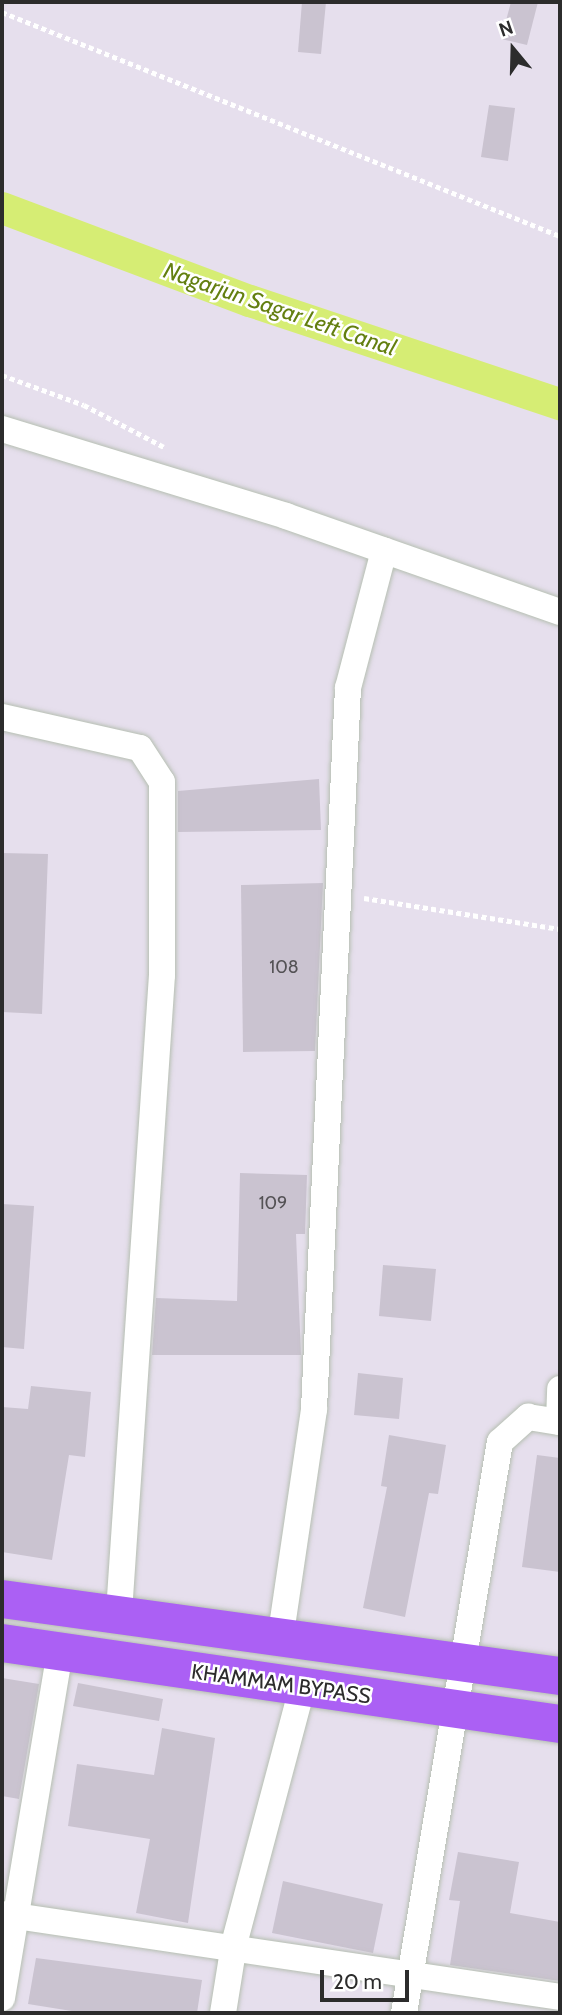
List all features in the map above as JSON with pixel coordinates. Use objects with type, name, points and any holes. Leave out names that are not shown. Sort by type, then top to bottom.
[{"type":"highway","name":"KHAMMAM BYPASS","points":[[2,1599],[119,1613],[279,1640],[560,1676]]},
{"type":"highway","name":"KHAMMAM BYPASS","points":[[2,1643],[560,1724]]},
{"type":"street","points":[[2,429],[384,551],[560,612]]},
{"type":"street","points":[[279,1640],[314,1409],[348,688],[384,551]]},
{"type":"street","points":[[2,717],[140,748],[162,782],[162,975],[119,1613]]},
{"type":"street","points":[[404,2013],[409,1970],[457,1708],[461,1663],[500,1442],[528,1417],[560,1422],[560,1389]]},
{"type":"street","points":[[2,1998],[11,1916],[60,1651]]},
{"type":"street","points":[[223,2013],[234,1944],[302,1688]]},
{"type":"street","points":[[11,1916],[234,1944],[409,1970],[560,1997]]},
{"type":"path","points":[[2,12],[560,236]]},
{"type":"path","points":[[338,895],[560,929]]},
{"type":"building","points":[[302,2],[326,2],[321,54],[298,52]]},
{"type":"building","points":[[511,2],[538,2],[527,45],[501,39]]},
{"type":"building","points":[[489,105],[515,108],[508,161],[481,157]]},
{"type":"building","points":[[319,779],[321,830],[178,832],[178,791]]},
{"type":"building","points":[[2,853],[48,854],[42,1014],[2,1012]]},
{"type":"building","points":[[323,883],[315,1051],[243,1052],[241,885]]},
{"type":"building","points":[[240,1173],[307,1175],[305,1234],[296,1234],[301,1355],[152,1355],[156,1298],[237,1301]]},
{"type":"building","points":[[2,1204],[34,1206],[24,1349],[2,1347]]},
{"type":"building","points":[[383,1265],[436,1269],[431,1321],[379,1316]]},
{"type":"building","points":[[358,1373],[403,1378],[399,1419],[354,1415]]},
{"type":"building","points":[[31,1386],[91,1392],[85,1457],[69,1455],[52,1560],[2,1552],[2,1407],[28,1409]]},
{"type":"building","points":[[389,1435],[446,1445],[438,1494],[429,1493],[405,1617],[363,1608],[387,1487],[381,1486]]},
{"type":"building","points":[[537,1455],[560,1458],[560,1572],[522,1567]]},
{"type":"building","points":[[2,1678],[39,1684],[19,1799],[2,1796]]},
{"type":"building","points":[[78,1683],[163,1699],[159,1721],[73,1706]]},
{"type":"building","points":[[162,1728],[215,1738],[188,1923],[136,1913],[150,1839],[68,1826],[77,1764],[154,1775]]},
{"type":"building","points":[[458,1852],[519,1862],[510,1913],[560,1922],[560,1981],[450,1965],[460,1901],[449,1900]]},
{"type":"building","points":[[283,1881],[383,1904],[373,1953],[272,1933]]},
{"type":"building","points":[[36,1958],[202,1980],[197,2013],[84,2013],[28,2004]]},
{"type":"waterway","name":"Nagarjun Sagar Left Canal","points":[[2,208],[250,301],[560,404]]}]
